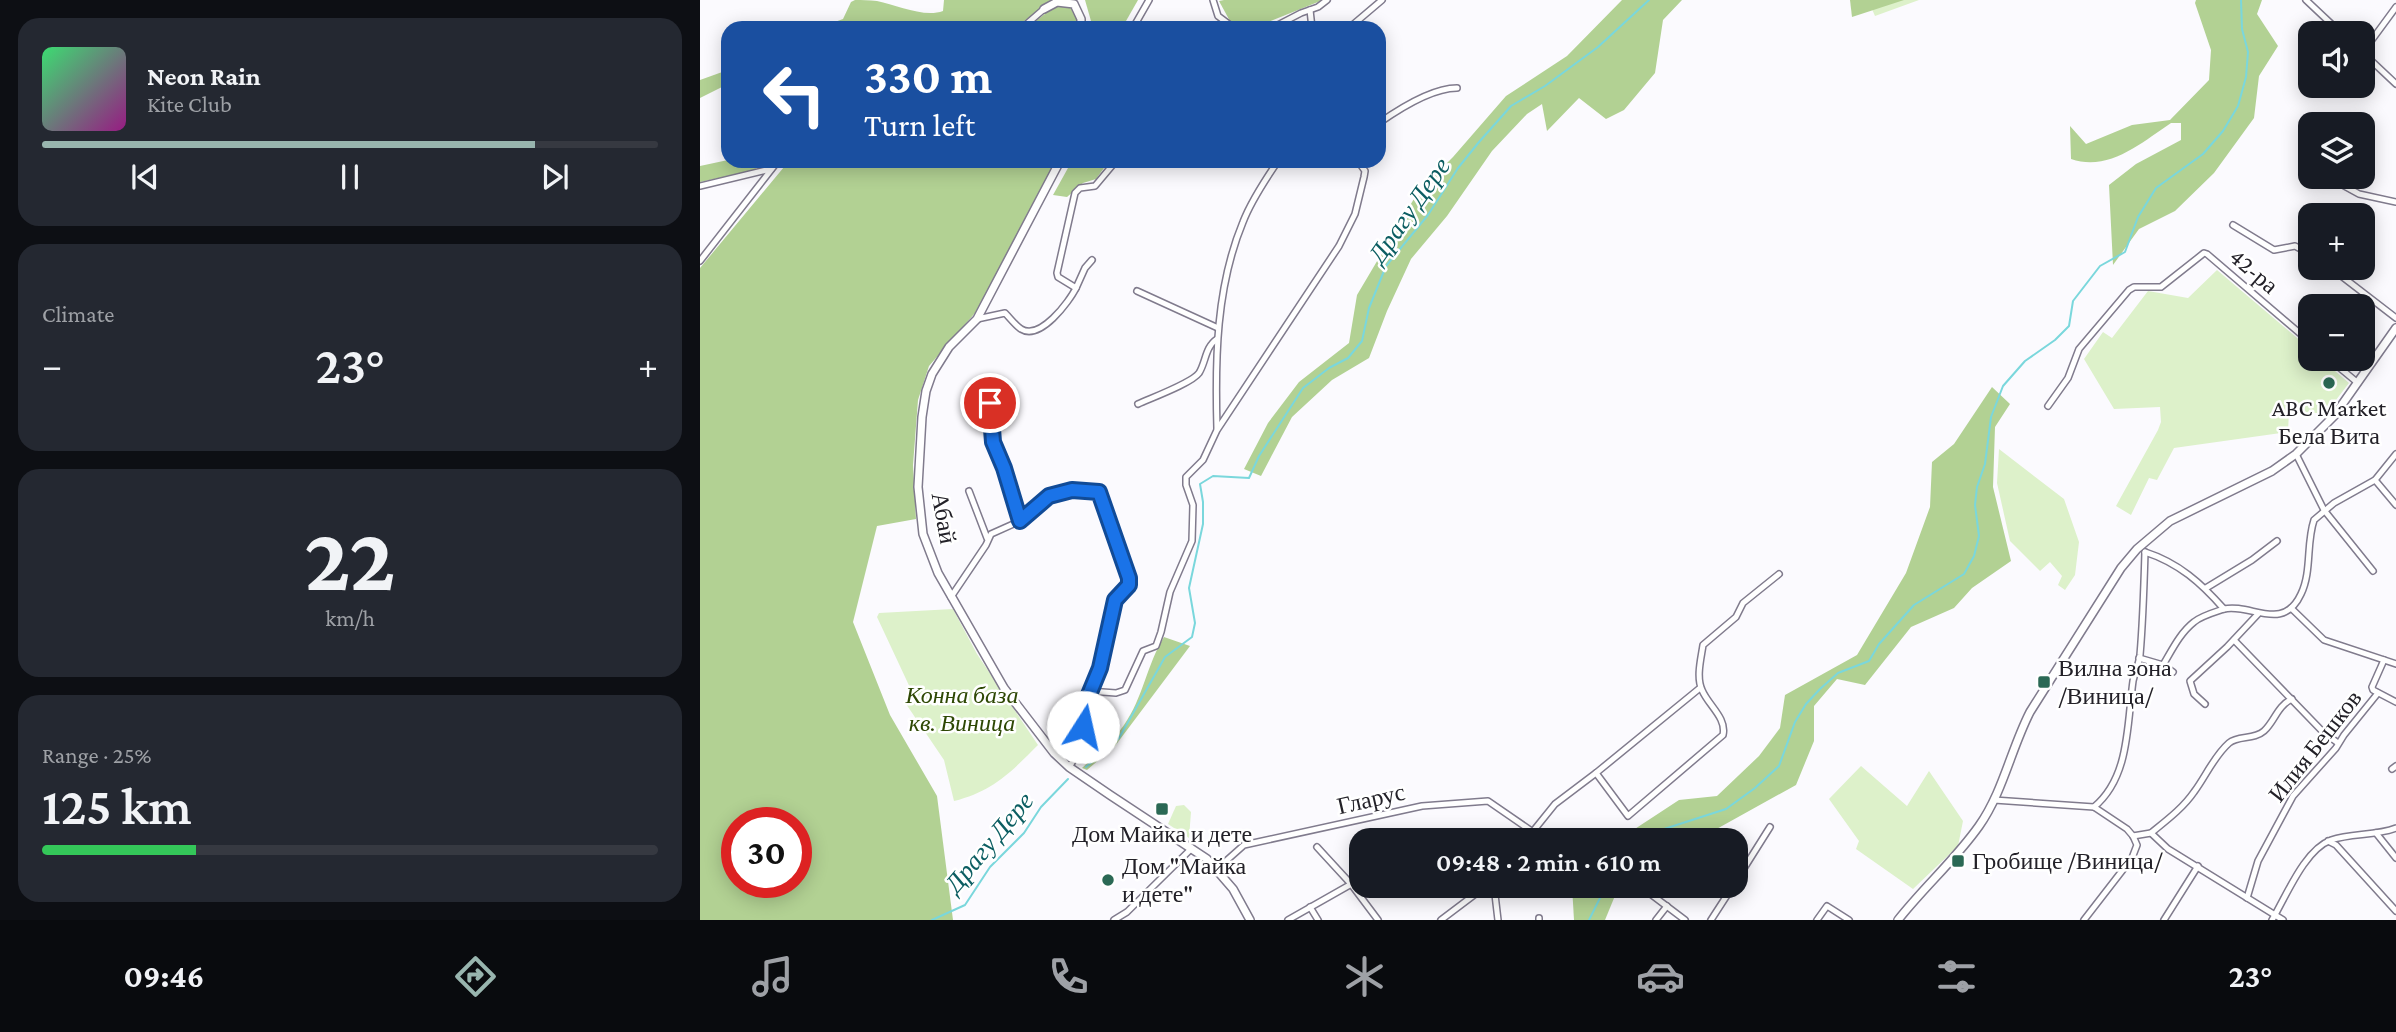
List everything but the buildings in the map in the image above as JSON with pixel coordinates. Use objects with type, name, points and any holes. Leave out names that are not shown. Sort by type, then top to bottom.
[{"type":"street","points":[[1137,21],[1149,0]]},
{"type":"street","points":[[1213,0],[1218,16],[1225,21]]},
{"type":"street","points":[[1287,21],[1327,0]]},
{"type":"street","points":[[1357,21],[1382,0]]},
{"type":"street","points":[[2306,0],[2328,21]]},
{"type":"street","points":[[1030,21],[1057,2],[1073,2],[1081,21]]},
{"type":"street","points":[[2375,36],[2396,7]]},
{"type":"street","points":[[1310,10],[1311,21]]},
{"type":"street","points":[[2375,64],[2396,84]]},
{"type":"street","points":[[1386,118],[1424,97],[1447,88],[1457,88]]},
{"type":"street","name":"Абай","points":[[1058,168],[977,318],[938,362],[926,391],[918,487],[920,520],[929,553],[951,597],[1004,688],[1041,738],[1069,767],[1192,848],[1217,869],[1233,889],[1250,920]]},
{"type":"street","points":[[1076,288],[1058,277],[1057,273],[1075,193],[1080,188],[1095,186],[1110,168]]},
{"type":"street","points":[[1217,430],[1216,339],[1234,247],[1243,220],[1274,168]]},
{"type":"street","points":[[1089,691],[1116,693],[1125,690],[1143,651],[1156,646],[1170,592],[1192,541],[1193,505],[1186,477],[1203,460],[1217,430],[1339,246],[1355,214],[1364,177],[1362,168]]},
{"type":"street","points":[[700,186],[771,169]]},
{"type":"street","points":[[700,261],[771,169]]},
{"type":"street","points":[[2350,189],[2359,194],[2396,202]]},
{"type":"street","points":[[2232,225],[2268,248],[2279,250],[2298,248]]},
{"type":"street","name":"42-ра","points":[[2048,406],[2068,377],[2079,349],[2130,290],[2134,287],[2161,286],[2201,254],[2207,254],[2298,332]]},
{"type":"street","points":[[977,318],[1005,313],[1021,329],[1039,329],[1062,310],[1092,260]]},
{"type":"street","points":[[2347,280],[2396,318]]},
{"type":"street","points":[[1137,291],[1218,328]]},
{"type":"street","points":[[1898,920],[1918,894],[1954,858],[1980,824],[1994,800],[2019,733],[2030,712],[2121,568],[2179,516],[2272,471],[2296,454],[2328,424],[2396,328]]},
{"type":"street","points":[[1138,404],[1193,379],[1201,370],[1211,343],[1216,339]]},
{"type":"street","points":[[2344,371],[2358,383]]},
{"type":"street","points":[[990,403],[993,442],[1020,521]]},
{"type":"street","points":[[2296,454],[2325,510],[2373,571]]},
{"type":"street","points":[[2163,665],[2180,636],[2193,623],[2224,609],[2270,615],[2291,608],[2301,594],[2304,584],[2310,556],[2312,524],[2325,510],[2375,480],[2396,454]]},
{"type":"street","points":[[2375,480],[2396,505]]},
{"type":"street","points":[[987,538],[1020,521],[1049,496],[1072,490],[1099,492],[1101,496],[1129,578],[1129,585],[1115,600],[1100,668],[1086,702],[1080,751],[1069,767]]},
{"type":"street","points":[[951,597],[986,545],[987,538],[969,491]]},
{"type":"street","points":[[2206,588],[2277,541]]},
{"type":"street","points":[[2143,548],[2176,565],[2206,588],[2224,609]]},
{"type":"street","points":[[2094,807],[2110,791],[2126,744],[2133,681],[2139,658],[2143,548]]},
{"type":"street","points":[[1596,773],[1628,816],[1723,735],[1724,726],[1700,688],[1699,670],[1703,645],[1736,617],[1743,603],[1779,574]]},
{"type":"street","points":[[2291,608],[2324,640],[2396,664]]},
{"type":"street","points":[[2205,704],[2194,694],[2190,681],[2258,614]]},
{"type":"street","points":[[2234,640],[2323,732],[2338,743]]},
{"type":"street","points":[[2139,658],[2163,665],[2173,672]]},
{"type":"street","points":[[2384,660],[2372,683],[2373,690],[2396,702]]},
{"type":"street","points":[[1536,828],[1555,804],[1700,688]]},
{"type":"street","name":"Илия Бешков","points":[[2247,898],[2258,861],[2293,796],[2378,693]]},
{"type":"street","points":[[2133,836],[2151,833],[2178,811],[2229,743],[2261,734],[2270,726],[2283,705],[2292,699]]},
{"type":"street","name":"Гларус","points":[[1217,869],[1244,845],[1422,806],[1488,800],[1527,828]]},
{"type":"street","points":[[1994,800],[2094,807],[2133,836],[2137,845],[2132,858],[2084,920]]},
{"type":"street","points":[[1748,862],[1770,827]]},
{"type":"street","points":[[2274,918],[2301,870],[2313,853],[2328,841],[2396,828]]},
{"type":"street","points":[[2151,833],[2168,849],[2198,866],[2274,918],[2283,920]]},
{"type":"street","points":[[2376,833],[2396,858]]},
{"type":"street","points":[[2328,841],[2336,845],[2396,911]]},
{"type":"street","points":[[1114,920],[1127,912],[1192,848]]},
{"type":"street","points":[[1317,848],[1349,882]]},
{"type":"street","points":[[2164,920],[2198,866]]},
{"type":"street","points":[[1288,920],[1349,885]]},
{"type":"street","points":[[1361,898],[1377,920]]},
{"type":"street","points":[[1441,920],[1470,898]]},
{"type":"street","points":[[1495,898],[1498,920]]},
{"type":"street","points":[[1656,898],[1685,920]]},
{"type":"street","points":[[1711,920],[1725,898]]},
{"type":"street","points":[[1656,920],[1667,906]]},
{"type":"street","points":[[1817,920],[1828,906],[1849,920]]},
{"type":"street","points":[[1310,907],[1318,920]]},
{"type":"street","points":[[1127,912],[1132,920]]},
{"type":"green space","points":[[944,0],[1051,0],[1024,21],[837,21],[843,19],[851,2],[877,1],[910,10],[936,13],[943,11]]},
{"type":"green space","points":[[1085,0],[1138,0],[1126,21],[1091,21]]},
{"type":"green space","points":[[1323,0],[1271,21],[1230,21],[1219,1]]},
{"type":"green space","points":[[1622,0],[1682,0],[1663,20],[1655,73],[1624,110],[1606,119],[1579,98],[1547,131],[1542,104],[1527,114],[1492,151],[1447,216],[1411,259],[1369,358],[1332,380],[1292,417],[1261,476],[1244,469],[1268,423],[1299,382],[1349,343],[1357,295],[1418,192],[1453,157],[1506,96],[1567,56]]},
{"type":"green space","points":[[1850,0],[1904,0],[1852,17]]},
{"type":"green space","points":[[1868,0],[1919,0],[1875,16]]},
{"type":"green space","points":[[2196,0],[2262,0],[2257,14],[2278,46],[2259,76],[2254,118],[2214,173],[2175,211],[2139,229],[2113,265],[2109,185],[2136,164],[2181,140],[2181,123],[2171,123],[2136,147],[2098,162],[2071,159],[2070,126],[2086,144],[2132,125],[2170,120],[2209,80],[2211,50]]},
{"type":"green space","points":[[1058,6],[1070,7],[1077,21],[1036,21]]},
{"type":"green space","points":[[721,72],[721,88],[700,98],[700,80]]},
{"type":"green space","points":[[721,162],[721,168],[757,168],[700,182],[700,166]]},
{"type":"green space","points":[[783,168],[1052,168],[975,313],[929,366],[918,400],[913,465],[916,519],[877,526],[853,622],[890,715],[937,796],[953,920],[700,920],[700,268]]},
{"type":"green space","points":[[1068,168],[1104,168],[1096,179],[1083,183],[1067,197],[1053,195]]},
{"type":"green space","points":[[2217,270],[2298,339],[2298,371],[2335,371],[2349,383],[2323,417],[2317,413],[2289,411],[2288,432],[2174,448],[2157,480],[2149,478],[2131,515],[2116,506],[2158,430],[2161,422],[2160,407],[2114,409],[2084,359],[2103,332],[2112,338],[2148,291],[2188,298]]},
{"type":"green space","points":[[1992,387],[2010,404],[1995,427],[1993,487],[2011,561],[1972,588],[1954,608],[1911,627],[1865,685],[1837,679],[1814,706],[1814,741],[1796,785],[1718,828],[1636,828],[1679,800],[1717,796],[1759,756],[1780,728],[1785,695],[1857,655],[1906,573],[1930,507],[1932,462],[1954,444]]},
{"type":"green space","points":[[1999,449],[2064,499],[2079,542],[2075,575],[2065,590],[2058,585],[2062,576],[2050,562],[2040,571],[2010,541],[1997,483]]},
{"type":"green space","name":"Конна база кв. Виница","points":[[953,609],[977,654],[1038,745],[1000,780],[980,792],[954,801],[944,760],[904,701],[913,694],[877,617],[879,613]]},
{"type":"green space","points":[[1164,637],[1190,646],[1115,746],[1087,770],[1082,768],[1124,725],[1136,704]]},
{"type":"green space","points":[[1861,766],[1907,806],[1929,771],[1963,821],[1958,846],[1913,889],[1856,849],[1859,841],[1829,799]]},
{"type":"green space","points":[[1184,805],[1191,812],[1189,838],[1168,824],[1176,806]]},
{"type":"green space","points":[[1573,898],[1614,898],[1605,920],[1574,920]]},
{"type":"waterway","name":"Драгу Дере","points":[[1086,767],[1119,738],[1165,657],[1192,637],[1195,623],[1189,588],[1203,524],[1200,484],[1213,476],[1249,478],[1259,456],[1303,388],[1329,368],[1348,358],[1362,341],[1369,308],[1386,266],[1428,215],[1458,168],[1479,142],[1511,106],[1545,86],[1598,47],[1649,0]]},
{"type":"waterway","points":[[1667,828],[1726,809],[1755,788],[1779,766],[1795,722],[1806,704],[1820,689],[1838,673],[1869,661],[1879,644],[1914,605],[1964,574],[1974,556],[1979,536],[1975,505],[1977,487],[1985,464],[1991,417],[2003,386],[2025,361],[2055,340],[2069,326],[2073,301],[2100,266],[2125,252],[2138,217],[2156,188],[2203,154],[2223,131],[2238,106],[2246,77],[2248,52],[2242,29],[2241,0]]},
{"type":"waterway","name":"Драгу Дере","points":[[932,920],[965,905],[990,867],[1024,833],[1041,807],[1068,779]]},
{"type":"waterway","points":[[1589,920],[1600,898]]},
{"type":"place","name":"ABC Market Бела Вита","points":[[2329,383]]},
{"type":"place","name":"Вилна зона /Виница/","points":[[2044,682]]},
{"type":"place","name":"Дом Майка и дете","points":[[1162,809]]},
{"type":"place","name":"Гробище /Виница/","points":[[1958,861]]},
{"type":"place","name":"Дом \"Майка и дете\"","points":[[1108,880]]},
{"type":"route","points":[[990,403],[993,442],[1020,521],[1049,496],[1072,490],[1099,492],[1129,578],[1129,585],[1115,600],[1100,668],[1086,702],[1083,727]]}]
